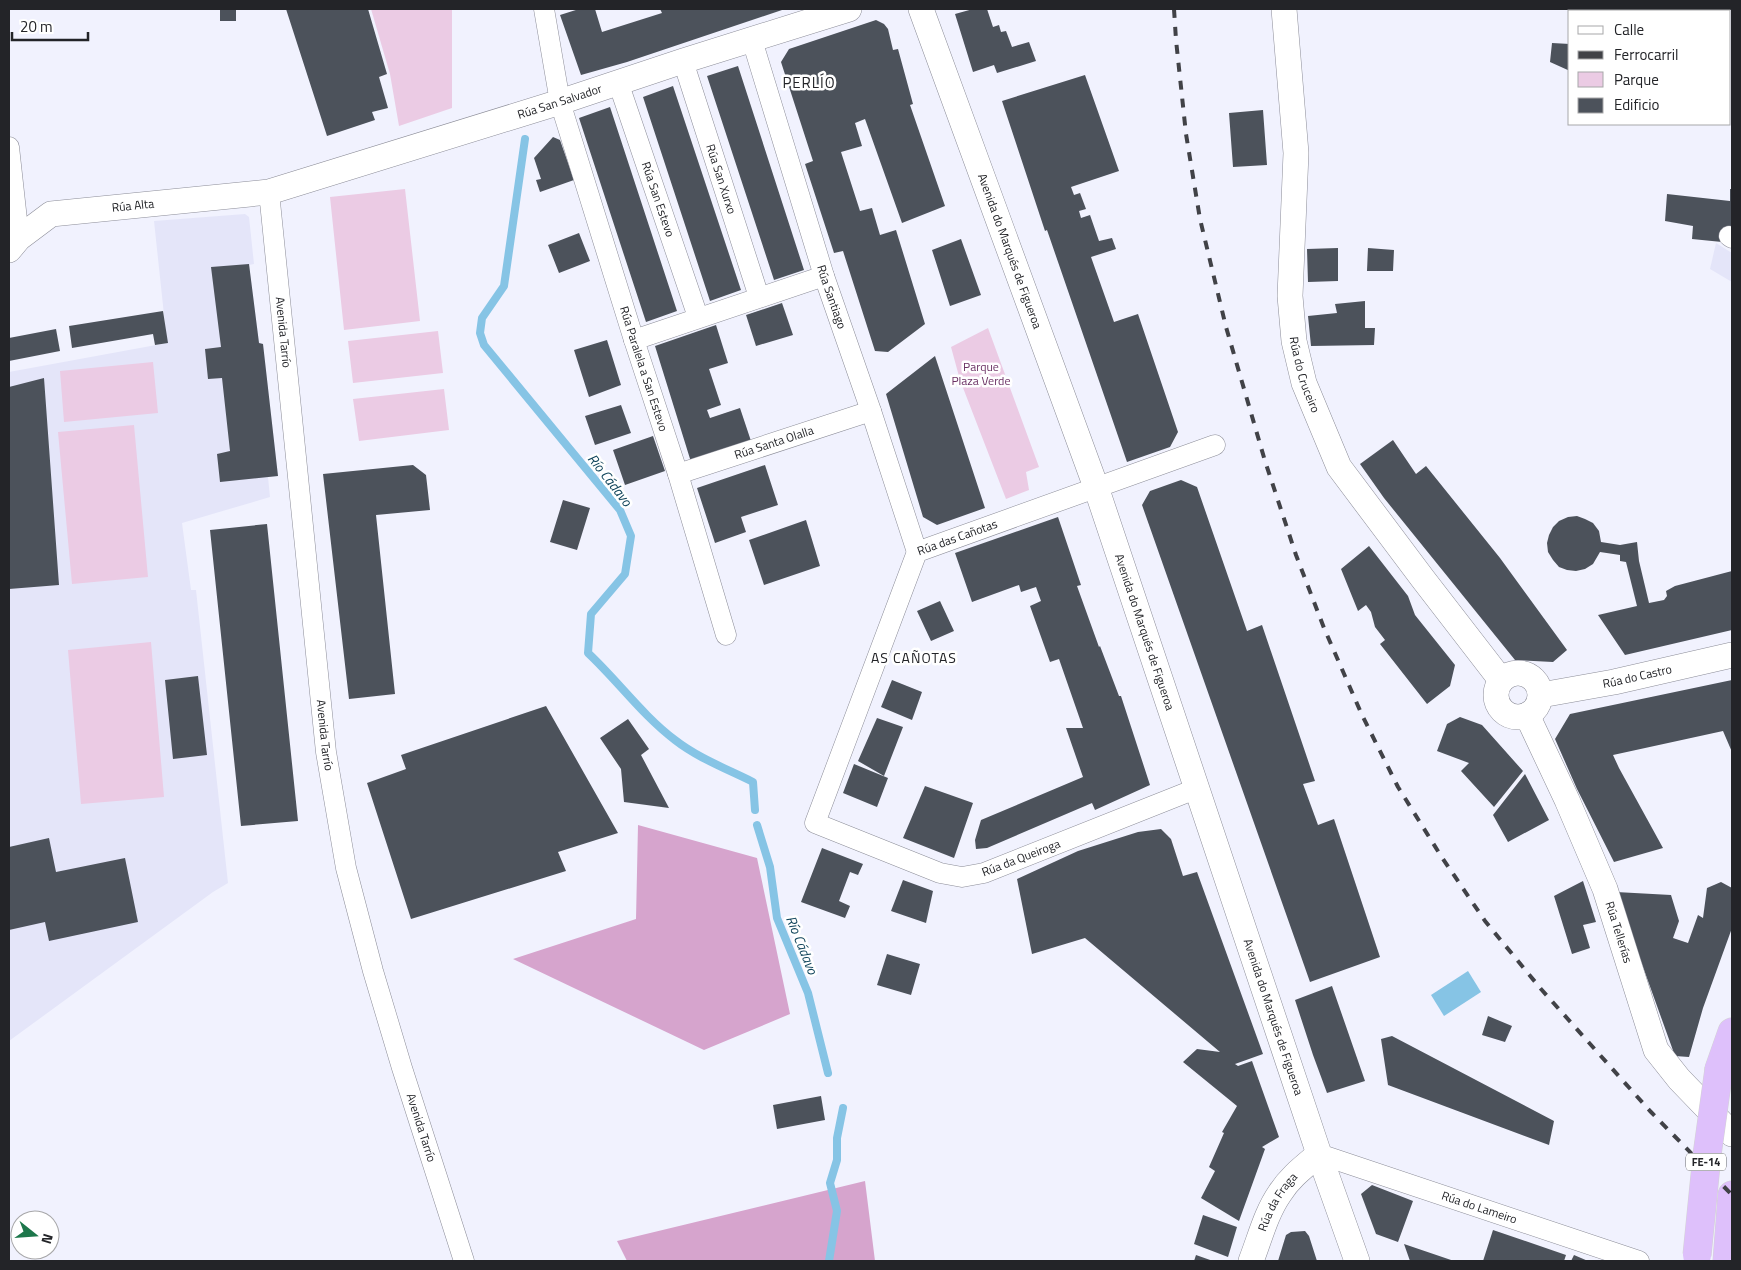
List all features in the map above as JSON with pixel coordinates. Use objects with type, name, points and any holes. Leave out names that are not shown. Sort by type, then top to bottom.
[{"type":"highway","name":"FE-14","points":[[1696,1258],[1707,1155],[1719,1069],[1732,1032]]},
{"type":"highway","points":[[1727,1260],[1732,1195]]},
{"type":"street","name":"Rúa Paralela a San Estevo","points":[[544,9],[560,102],[678,474],[726,635]]},
{"type":"street","name":"Rúa San Salvador","points":[[269,192],[560,102],[849,9]]},
{"type":"street","name":"Avenida do Marqués de Figueroa","points":[[921,9],[1096,487],[1319,1154],[1357,1261]]},
{"type":"street","name":"Rúa do Cruceiro","points":[[1285,9],[1296,153],[1290,296],[1294,341],[1304,382],[1339,466],[1501,680]]},
{"type":"street","name":"Rúa Santiago","points":[[752,40],[824,276],[871,410],[917,552]]},
{"type":"street","name":"Rúa San Xurxo","points":[[683,61],[759,297]]},
{"type":"street","name":"Rúa San Estevo","points":[[618,82],[698,317]]},
{"type":"street","points":[[9,147],[14,244]]},
{"type":"street","name":"Rúa Alta","points":[[14,244],[51,214],[269,192]]},
{"type":"street","name":"Avenida Tarrío","points":[[269,192],[326,752],[346,868],[373,971],[402,1068],[464,1261]]},
{"type":"street","points":[[634,340],[824,276]]},
{"type":"street","name":"Rúa Santa Olalla","points":[[678,474],[871,410]]},
{"type":"street","name":"Rúa das Cañotas","points":[[815,823],[917,552],[1215,446]]},
{"type":"street","name":"Rúa do Castro","points":[[1534,705],[1614,682],[1732,655]]},
{"type":"street","points":[[1512,673],[1524,673],[1531,676],[1540,688],[1534,705],[1520,717],[1505,713],[1499,706],[1496,694],[1501,680],[1512,673]]},
{"type":"street","name":"Rúa Tellerías","points":[[1534,705],[1567,800],[1605,889],[1656,1050],[1679,1080],[1732,1134]]},
{"type":"street","name":"Rúa da Queiroga","points":[[815,823],[940,873],[962,878],[984,874],[1198,788]]},
{"type":"street","name":"Rúa da Fraga","points":[[1251,1261],[1269,1211],[1280,1192],[1294,1176],[1319,1154]]},
{"type":"street","name":"Rúa do Lameiro","points":[[1319,1154],[1639,1261]]},
{"type":"shaded area","points":[[245,214],[249,217],[254,264],[249,265],[259,342],[263,344],[278,476],[268,477],[270,497],[182,523],[191,590],[196,590],[228,883],[9,1041],[9,372],[167,343],[154,221]]},
{"type":"shaded area","points":[[1716,243],[1732,253],[1732,282],[1710,269]]},
{"type":"shaded area","points":[[638,825],[757,858],[790,1014],[704,1050],[513,959],[636,919]]},
{"type":"shaded area","points":[[865,1181],[875,1261],[627,1261],[617,1241]]},
{"type":"green space","points":[[371,9],[452,9],[452,108],[399,126],[390,74]]},
{"type":"green space","points":[[405,189],[420,321],[344,330],[330,197]]},
{"type":"green space","name":"Parque Plaza Verde","points":[[988,328],[1039,467],[1026,472],[1029,490],[1006,499],[960,380],[951,347]]},
{"type":"green space","points":[[438,331],[443,373],[353,383],[348,341]]},
{"type":"green space","points":[[153,362],[158,413],[64,422],[60,371]]},
{"type":"green space","points":[[444,389],[449,430],[359,441],[353,399]]},
{"type":"green space","points":[[134,425],[148,577],[72,584],[58,432]]},
{"type":"green space","points":[[151,642],[164,797],[81,804],[68,650]]},
{"type":"water","points":[[1468,971],[1481,992],[1444,1016],[1431,995]]},
{"type":"building","points":[[220,9],[236,9],[236,21],[220,21]]},
{"type":"building","points":[[286,9],[368,9],[387,74],[379,77],[388,108],[372,112],[375,120],[327,136]]},
{"type":"building","points":[[579,9],[595,9],[602,32],[662,13],[660,9],[785,9],[627,62],[581,75],[560,15]]},
{"type":"building","points":[[973,9],[987,9],[993,27],[999,25],[1001,32],[1006,31],[1012,47],[1029,42],[1036,61],[997,73],[994,65],[973,72],[955,14]]},
{"type":"building","points":[[1593,9],[1624,9],[1624,10]]},
{"type":"building","points":[[876,20],[884,24],[888,29],[893,50],[898,49],[913,104],[910,105],[945,206],[902,223],[865,119],[855,123],[862,146],[841,152],[860,211],[872,208],[880,235],[896,230],[925,324],[888,352],[875,351],[843,251],[834,253],[805,164],[813,161],[781,62],[789,49]]},
{"type":"building","points":[[1552,43],[1568,44],[1568,70],[1550,62]]},
{"type":"building","points":[[738,66],[804,270],[774,280],[707,76]]},
{"type":"building","points":[[1085,75],[1119,171],[1071,187],[1074,195],[1080,193],[1086,209],[1079,211],[1081,218],[1090,215],[1099,241],[1112,238],[1116,249],[1091,257],[1114,322],[1138,314],[1178,432],[1170,447],[1127,462],[1047,230],[1045,231],[1002,101]]},
{"type":"building","points":[[673,86],[741,290],[710,301],[643,97]]},
{"type":"building","points":[[610,107],[677,311],[646,322],[579,118]]},
{"type":"building","points":[[1263,110],[1267,165],[1233,167],[1229,113]]},
{"type":"building","points":[[553,137],[560,140],[574,180],[540,192],[536,180],[541,179],[534,158]]},
{"type":"building","points":[[1730,189],[1732,189],[1732,227],[1729,226],[1722,242],[1692,239],[1693,226],[1665,221],[1667,194],[1730,201]]},
{"type":"building","points":[[579,233],[590,261],[559,273],[548,245]]},
{"type":"building","points":[[961,239],[981,295],[950,306],[932,250]]},
{"type":"building","points":[[1338,248],[1338,281],[1308,282],[1307,249]]},
{"type":"building","points":[[1368,248],[1394,250],[1393,271],[1367,271]]},
{"type":"building","points":[[249,264],[259,343],[263,344],[278,476],[220,482],[217,454],[230,451],[222,378],[208,379],[205,349],[221,347],[211,267]]},
{"type":"building","points":[[1365,301],[1365,328],[1375,328],[1374,345],[1311,346],[1308,316],[1337,313],[1335,304]]},
{"type":"building","points":[[782,303],[793,335],[756,346],[746,315]]},
{"type":"building","points":[[163,311],[168,343],[155,345],[153,334],[72,348],[69,326]]},
{"type":"building","points":[[716,325],[728,363],[709,369],[721,405],[707,410],[710,418],[740,408],[751,441],[691,462],[655,346]]},
{"type":"building","points":[[56,329],[60,351],[9,361],[9,338]]},
{"type":"building","points":[[607,340],[621,385],[589,397],[574,350]]},
{"type":"building","points":[[935,356],[985,508],[937,525],[923,517],[886,394]]},
{"type":"building","points":[[44,378],[59,585],[9,589],[9,387]]},
{"type":"building","points":[[621,405],[631,433],[595,445],[585,416]]},
{"type":"building","points":[[653,436],[665,471],[625,485],[613,450]]},
{"type":"building","points":[[1393,440],[1416,474],[1426,466],[1500,558],[1567,650],[1553,662],[1515,660],[1384,498],[1360,464]]},
{"type":"building","points":[[413,465],[426,475],[430,510],[376,515],[395,694],[349,699],[323,474]]},
{"type":"building","points":[[765,465],[778,505],[741,517],[746,532],[715,543],[697,488]]},
{"type":"building","points":[[1181,480],[1197,487],[1247,631],[1262,625],[1315,781],[1303,784],[1318,825],[1334,819],[1380,957],[1310,982],[1142,505],[1150,491]]},
{"type":"building","points":[[563,500],[590,508],[577,550],[550,542]]},
{"type":"building","points":[[1577,516],[1593,523],[1599,531],[1601,542],[1620,545],[1637,542],[1639,561],[1649,603],[1664,600],[1667,596],[1666,591],[1675,586],[1732,571],[1732,630],[1625,655],[1598,615],[1637,606],[1626,562],[1620,561],[1620,555],[1600,552],[1593,564],[1585,569],[1567,570],[1559,567],[1548,552],[1547,543],[1553,527],[1559,521]]},
{"type":"building","points":[[1058,517],[1081,585],[1077,586],[1099,647],[1119,696],[1121,696],[1150,785],[1095,810],[1092,803],[987,848],[976,849],[975,840],[981,820],[1083,777],[1066,728],[1083,728],[1059,659],[1050,662],[1030,606],[1041,601],[1036,587],[1021,592],[1019,585],[972,602],[955,553]]},
{"type":"building","points":[[806,520],[820,566],[764,585],[749,540]]},
{"type":"building","points":[[267,524],[298,821],[241,826],[210,530]]},
{"type":"building","points":[[1369,546],[1408,596],[1415,615],[1455,665],[1450,686],[1427,704],[1380,644],[1385,640],[1375,627],[1371,612],[1366,605],[1358,611],[1341,569]]},
{"type":"building","points":[[940,601],[954,631],[931,641],[917,611]]},
{"type":"building","points":[[198,676],[207,755],[173,759],[165,680]]},
{"type":"building","points":[[892,680],[922,692],[912,720],[881,707]]},
{"type":"building","points":[[1732,680],[1732,752],[1723,731],[1613,755],[1663,848],[1614,862],[1577,789],[1555,739],[1570,714]]},
{"type":"building","points":[[546,706],[618,833],[558,852],[566,871],[411,919],[367,783],[406,769],[401,755]]},
{"type":"building","points":[[1460,717],[1482,725],[1523,771],[1494,807],[1461,771],[1469,763],[1437,751],[1447,724]]},
{"type":"building","points":[[877,718],[903,727],[884,776],[858,761]]},
{"type":"building","points":[[628,719],[649,749],[641,755],[669,808],[624,802],[621,769],[600,738]]},
{"type":"building","points":[[854,764],[888,778],[877,807],[843,793]]},
{"type":"building","points":[[1525,774],[1549,820],[1508,842],[1493,815]]},
{"type":"building","points":[[925,786],[973,803],[954,858],[903,838]]},
{"type":"building","points":[[1161,829],[1171,839],[1183,876],[1197,872],[1263,1054],[1235,1064],[1238,1066],[1252,1061],[1279,1137],[1262,1147],[1265,1149],[1239,1221],[1201,1198],[1215,1171],[1209,1167],[1224,1133],[1222,1132],[1237,1106],[1183,1062],[1197,1049],[1220,1052],[1085,938],[1032,954],[1017,879],[1078,851],[1138,832]]},
{"type":"building","points":[[49,838],[56,872],[125,858],[138,922],[49,941],[45,922],[9,930],[9,847]]},
{"type":"building","points":[[822,848],[863,864],[858,875],[850,872],[839,901],[850,906],[845,918],[801,902]]},
{"type":"building","points":[[903,880],[933,891],[926,923],[891,911]]},
{"type":"building","points":[[1583,881],[1596,922],[1583,925],[1590,948],[1572,954],[1554,896]]},
{"type":"building","points":[[1721,882],[1732,888],[1732,928],[1703,1008],[1689,1057],[1675,1056],[1616,892],[1671,895],[1679,921],[1673,938],[1688,943],[1698,915],[1703,918],[1707,888]]},
{"type":"building","points":[[887,954],[920,964],[911,995],[877,985]]},
{"type":"building","points":[[1332,986],[1365,1081],[1327,1093],[1295,1000]]},
{"type":"building","points":[[1488,1016],[1512,1026],[1505,1042],[1482,1035]]},
{"type":"building","points":[[1392,1036],[1554,1121],[1549,1145],[1388,1085],[1381,1039]]},
{"type":"building","points":[[821,1096],[825,1120],[777,1129],[773,1105]]},
{"type":"building","points":[[1372,1185],[1413,1201],[1398,1242],[1376,1234],[1361,1194]]},
{"type":"building","points":[[1203,1215],[1237,1227],[1228,1257],[1194,1244]]},
{"type":"building","points":[[1493,1230],[1566,1255],[1564,1261],[1483,1261]]},
{"type":"building","points":[[1305,1231],[1309,1236],[1317,1261],[1278,1261],[1286,1235],[1291,1232]]},
{"type":"building","points":[[1404,1244],[1454,1261],[1410,1261]]},
{"type":"building","points":[[1196,1255],[1213,1261],[1194,1261]]},
{"type":"building","points":[[1574,1255],[1588,1261],[1571,1261]]},
{"type":"waterway","name":"Río Cádavo","points":[[525,139],[504,286],[482,318],[480,333],[484,345],[620,510],[631,536],[625,574],[591,614],[588,653],[641,709],[675,740],[703,758],[753,782],[755,810]]},
{"type":"waterway","name":"Río Cádavo","points":[[757,825],[770,867],[777,918],[808,993],[828,1073]]},
{"type":"waterway","name":"Río Cádavo","points":[[829,1261],[837,1211],[830,1183],[837,1160],[837,1138],[843,1108]]},
{"type":"railway","points":[[1174,9],[1186,134],[1200,219],[1226,327],[1265,461],[1296,555],[1324,628],[1362,715],[1398,787],[1441,856],[1485,921],[1541,989],[1650,1111],[1732,1195]]},
{"type":"district","name":"PERLÍO","points":[[809,83]]},
{"type":"district","name":"AS CAÑOTAS","points":[[914,658]]}]
